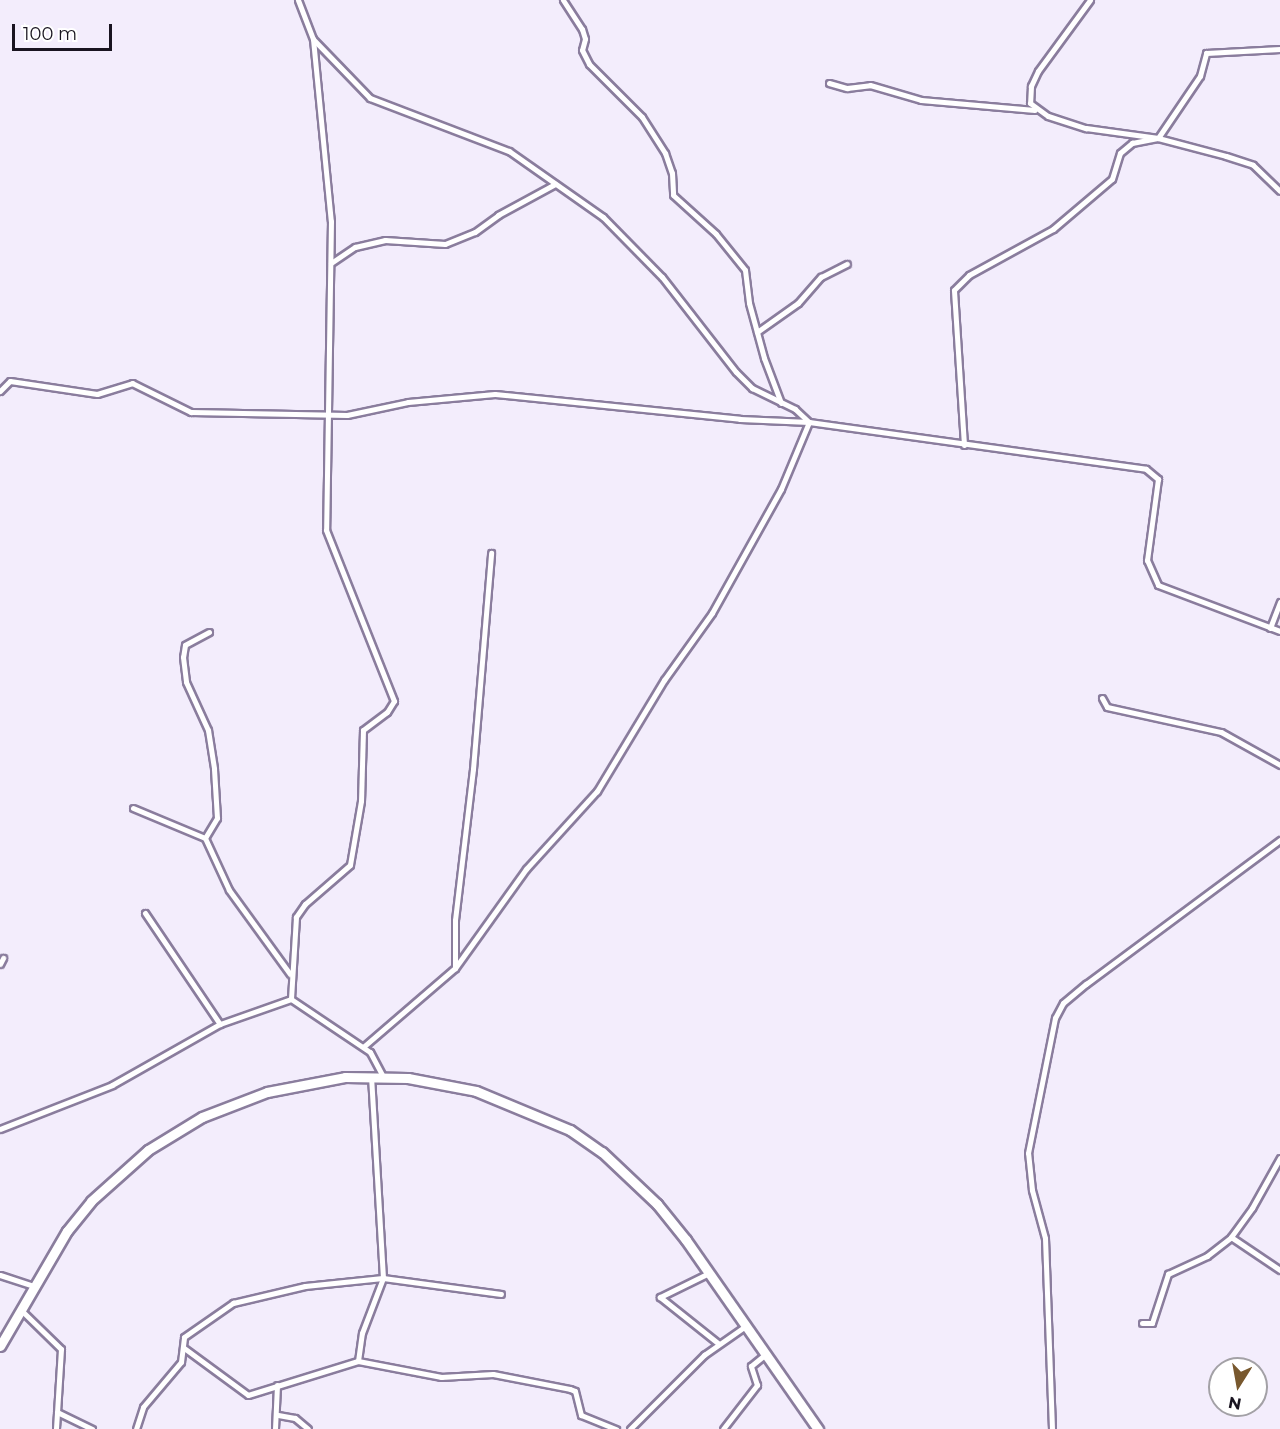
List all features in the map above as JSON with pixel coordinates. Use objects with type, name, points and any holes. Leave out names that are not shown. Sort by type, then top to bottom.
[{"type":"highway","points":[[0,1346],[67,1231],[91,1201],[148,1150],[212,1112],[267,1092],[320,1080],[383,1076],[476,1091],[570,1130],[634,1180],[709,1273],[818,1429]]},
{"type":"street","points":[[291,999],[290,974],[299,910],[350,865],[361,801],[363,730],[387,712],[394,701],[327,538],[330,214],[313,39],[298,0]]},
{"type":"street","points":[[563,0],[582,29],[582,50],[589,64],[642,117],[665,153],[672,173],[674,195],[716,234],[746,270],[757,333],[781,403]]},
{"type":"street","points":[[1036,110],[1030,103],[1030,86],[1038,71],[1090,0]]},
{"type":"street","points":[[313,39],[370,98],[509,151],[625,238],[662,278],[736,372],[752,388],[804,415],[809,422]]},
{"type":"street","points":[[964,445],[954,290],[969,275],[1024,249],[1053,229],[1112,179],[1120,153],[1132,143],[1158,138],[1200,76],[1206,53],[1280,49]]},
{"type":"street","points":[[829,83],[847,88],[870,85],[921,100],[1036,110],[1086,128],[1158,138],[1253,165],[1280,191]]},
{"type":"street","points":[[331,263],[354,247],[385,240],[446,244],[476,232],[555,184]]},
{"type":"street","points":[[757,333],[798,303],[821,277],[847,264]]},
{"type":"street","points":[[0,391],[10,381],[97,394],[132,383],[190,412],[347,416],[408,402],[495,394],[740,419],[809,422],[1154,473],[1158,495],[1147,560],[1158,585],[1280,631]]},
{"type":"street","points":[[363,1047],[455,968],[526,869],[597,791],[664,680],[712,614],[782,489],[809,422]]},
{"type":"street","points":[[455,968],[454,920],[473,769],[491,552]]},
{"type":"street","points":[[1269,627],[1280,602]]},
{"type":"street","points":[[205,838],[217,818],[214,769],[208,730],[186,682],[183,657],[185,645],[209,632]]},
{"type":"street","points":[[1102,698],[1107,707],[1221,732],[1280,765]]},
{"type":"street","points":[[134,808],[205,838],[229,890],[290,974]]},
{"type":"street","points":[[1052,1429],[1045,1238],[1032,1190],[1028,1153],[1055,1018],[1063,1003],[1086,984],[1280,840]]},
{"type":"street","points":[[145,913],[220,1024]]},
{"type":"street","points":[[0,964],[3,958]]},
{"type":"street","points":[[0,1129],[112,1085],[220,1024],[291,999]]},
{"type":"street","points":[[291,999],[375,1057],[383,1076]]},
{"type":"street","points":[[358,1361],[362,1333],[383,1278],[372,1076]]},
{"type":"street","points":[[1142,1323],[1152,1323],[1168,1274],[1207,1256],[1231,1237],[1252,1208],[1280,1158]]},
{"type":"street","points":[[1231,1237],[1280,1270]]},
{"type":"street","points":[[709,1273],[660,1297],[719,1344]]},
{"type":"street","points":[[0,1275],[33,1286]]},
{"type":"street","points":[[136,1429],[143,1407],[178,1367],[184,1348],[184,1337],[233,1303],[305,1286],[383,1278],[501,1294]]},
{"type":"street","points":[[21,1310],[61,1349],[56,1429]]},
{"type":"street","points":[[630,1429],[719,1344],[747,1325]]},
{"type":"street","points":[[184,1348],[245,1394],[358,1361],[441,1377],[493,1374],[524,1379],[533,1384],[547,1383],[570,1389],[575,1391],[581,1415],[616,1429]]},
{"type":"street","points":[[723,1429],[757,1385],[751,1366],[766,1354]]},
{"type":"street","points":[[275,1429],[278,1415],[277,1385]]},
{"type":"street","points":[[57,1412],[92,1429]]},
{"type":"street","points":[[278,1415],[295,1418],[308,1429]]}]
